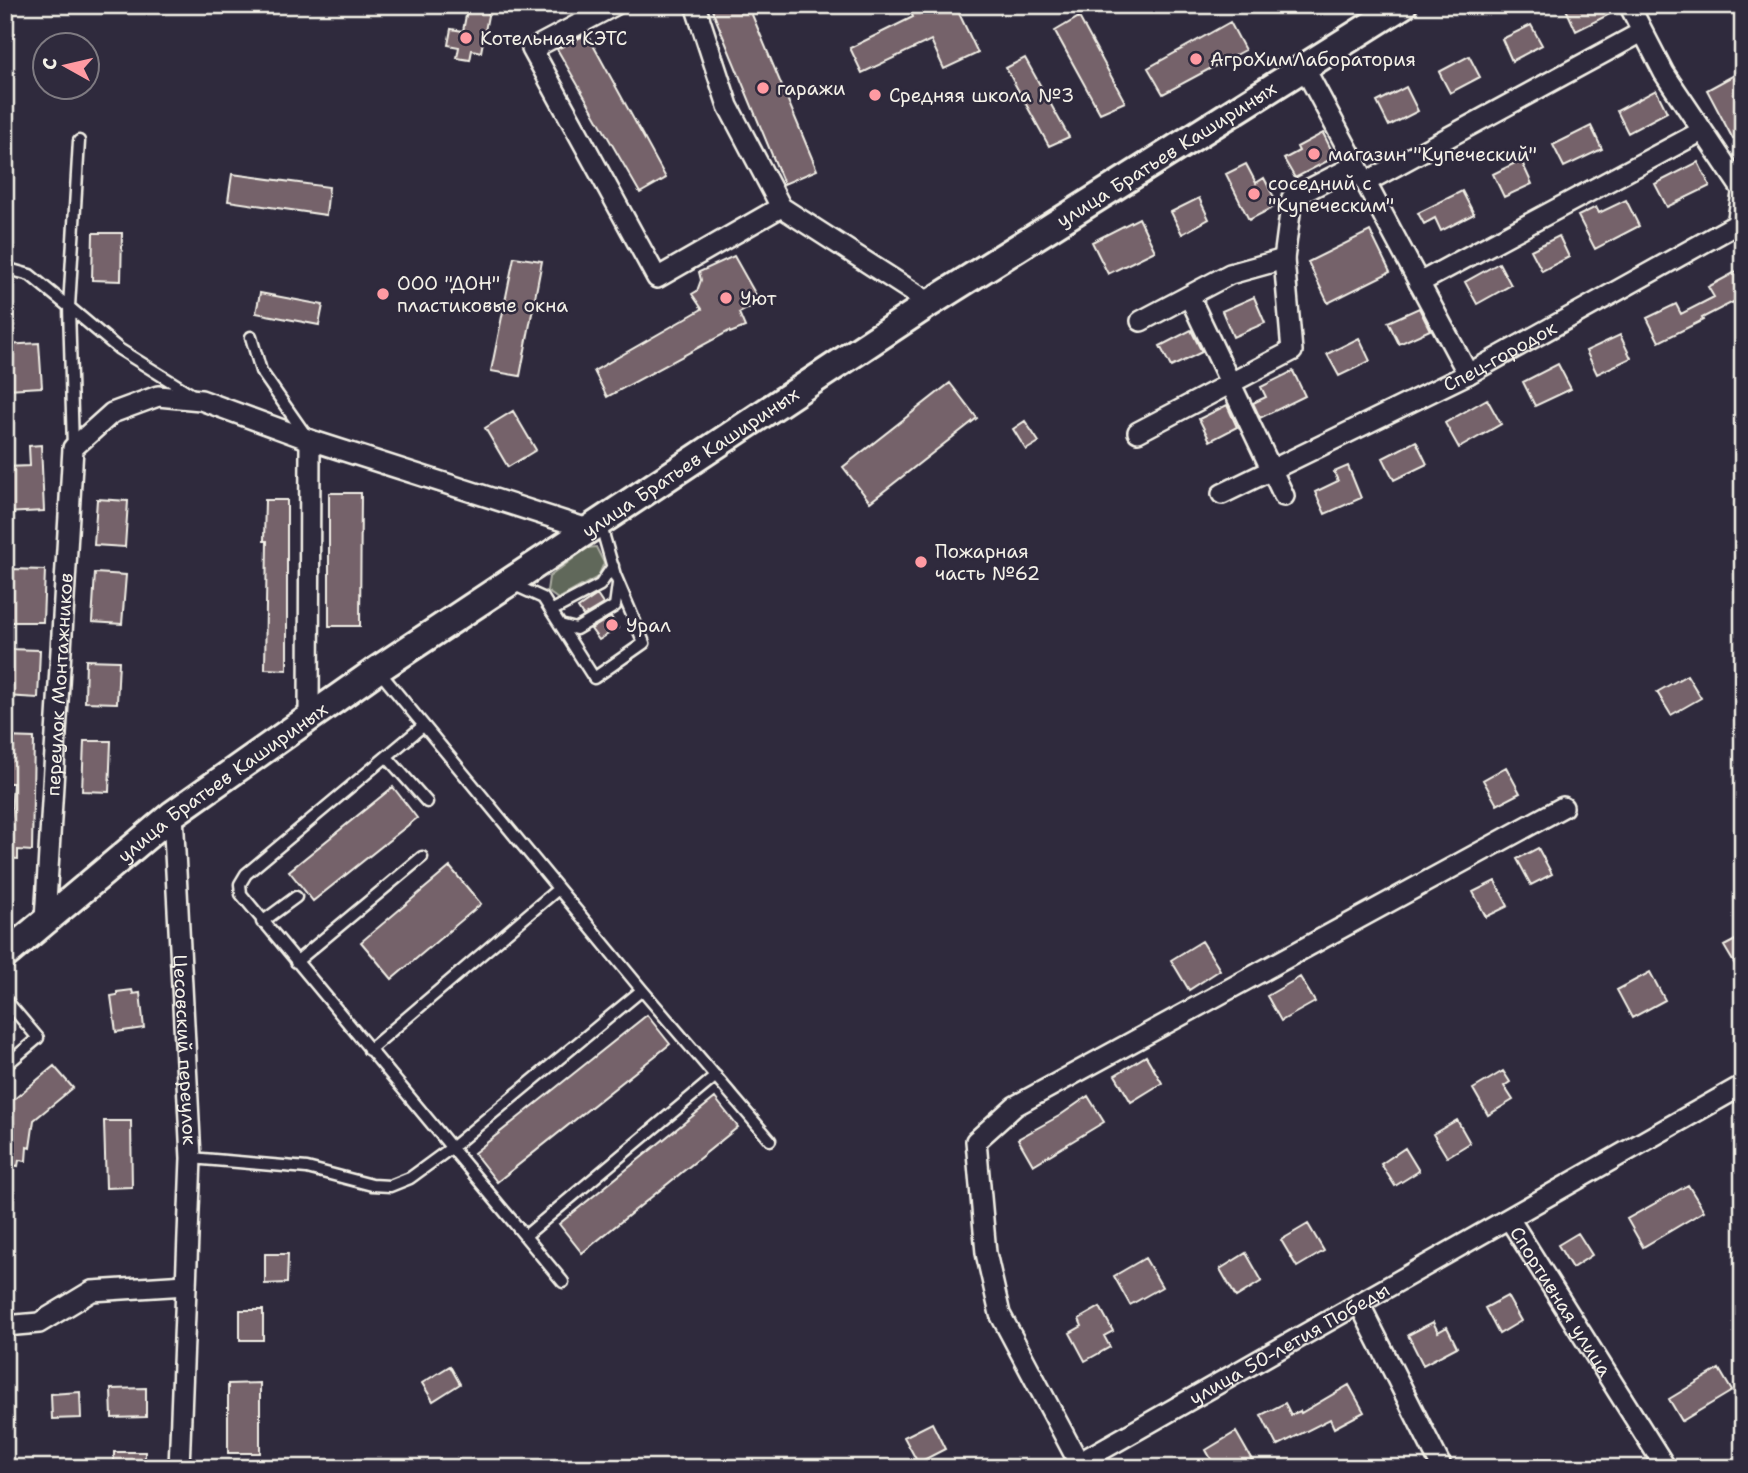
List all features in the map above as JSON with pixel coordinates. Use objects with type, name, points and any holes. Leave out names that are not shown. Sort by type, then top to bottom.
[{"type":"main road","name":"улица Братьев Кашириных","points":[[5,954],[173,814],[377,670],[930,303],[1305,69],[1402,5]]},
{"type":"street","points":[[615,5],[532,49],[657,278],[781,207]]},
{"type":"street","points":[[695,5],[728,106],[781,207],[930,303]]},
{"type":"street","points":[[1629,5],[1664,73],[1742,188]]},
{"type":"street","points":[[1138,432],[1292,351],[1284,259],[1292,198],[1361,174],[1643,32]]},
{"type":"street","points":[[1305,69],[1468,374]]},
{"type":"street","points":[[1419,284],[1702,131]]},
{"type":"street","name":"Спец-городок","points":[[1222,494],[1468,374],[1737,224],[1742,188]]},
{"type":"street","points":[[1142,321],[1230,274],[1284,259]]},
{"type":"street","points":[[1189,296],[1284,496]]},
{"type":"street","points":[[73,448],[112,414],[158,396],[201,400],[310,440],[593,525]]},
{"type":"street","points":[[309,717],[310,440]]},
{"type":"street","name":"переулок Монтажников","points":[[45,920],[73,448]]},
{"type":"street","points":[[1074,1465],[999,1314],[986,1253],[976,1141],[1015,1106],[1563,807]]},
{"type":"street","name":"Цесовский переулок","points":[[173,814],[191,1158],[179,1468]]},
{"type":"street","name":"Спортивная улица","points":[[1666,1468],[1510,1220],[1743,1085]]},
{"type":"street","name":"улица 50-летия Победы","points":[[1074,1465],[1510,1220]]},
{"type":"street","points":[[5,1326],[39,1324],[92,1291],[186,1285]]},
{"type":"street","points":[[1359,1303],[1441,1468]]},
{"type":"lane","points":[[73,448],[69,307],[79,141]]},
{"type":"lane","points":[[5,268],[30,275],[119,349],[201,400]]},
{"type":"lane","points":[[251,337],[261,371],[310,440]]},
{"type":"lane","points":[[508,582],[543,598],[594,678],[644,643],[593,525]]},
{"type":"lane","points":[[551,611],[600,585],[613,566]]},
{"type":"lane","points":[[560,625],[576,629],[615,606],[619,583]]},
{"type":"lane","points":[[377,670],[770,1140]]},
{"type":"lane","points":[[423,726],[246,874],[240,884],[241,894],[563,1282]]},
{"type":"lane","points":[[387,757],[427,802]]},
{"type":"lane","points":[[296,962],[422,857]]},
{"type":"lane","points":[[369,1050],[558,889]]},
{"type":"lane","points":[[262,922],[296,897]]},
{"type":"lane","points":[[191,1158],[307,1168],[372,1185],[390,1186],[410,1178],[451,1148],[642,990]]},
{"type":"lane","points":[[5,999],[38,1038],[5,1066]]},
{"type":"lane","points":[[525,1236],[716,1076]]},
{"type":"green space","points":[[596,547],[604,563],[598,577],[558,599],[547,591],[549,577],[587,548]]},
{"type":"building","name":"Котельная КЭТС","points":[[468,5],[490,5],[481,52],[472,50],[470,60],[457,58],[459,47],[448,45],[451,29],[463,31]]},
{"type":"building","name":"гаражи","points":[[710,5],[748,5],[817,170],[784,184]]},
{"type":"building","points":[[908,5],[955,5],[978,53],[944,69],[931,40],[862,73],[850,48],[913,17]]},
{"type":"building","points":[[1574,5],[1617,5],[1618,10],[1576,31],[1566,9]]},
{"type":"building","points":[[1079,17],[1125,102],[1100,113],[1055,31]]},
{"type":"building","name":"АгроХимЛаборатория","points":[[1230,22],[1245,50],[1163,94],[1148,68]]},
{"type":"building","points":[[1531,25],[1542,45],[1512,61],[1502,39]]},
{"type":"building","points":[[587,34],[666,178],[640,193],[557,49]]},
{"type":"building","points":[[1469,56],[1480,77],[1450,93],[1439,72]]},
{"type":"building","points":[[1025,58],[1069,137],[1049,146],[1006,68]]},
{"type":"building","points":[[1736,74],[1743,86],[1743,133],[1733,139],[1707,90]]},
{"type":"building","points":[[1406,87],[1418,111],[1389,126],[1377,102]]},
{"type":"building","points":[[1656,90],[1667,112],[1628,133],[1617,111]]},
{"type":"building","points":[[1591,126],[1602,149],[1564,167],[1553,145]]},
{"type":"building","name":"магазин \"Купеческий\"","points":[[1323,133],[1335,157],[1295,178],[1284,159],[1299,151],[1297,147]]},
{"type":"building","points":[[1521,160],[1532,184],[1504,197],[1493,174]]},
{"type":"building","points":[[1698,162],[1710,186],[1667,207],[1655,184]]},
{"type":"building","name":"соседний с \"Купеческим\"","points":[[1246,164],[1256,183],[1264,178],[1278,205],[1249,220],[1226,174]]},
{"type":"building","points":[[232,174],[329,187],[326,215],[228,201]]},
{"type":"building","points":[[1462,191],[1474,214],[1441,231],[1435,218],[1424,224],[1418,213]]},
{"type":"building","points":[[1199,198],[1209,219],[1182,234],[1171,212]]},
{"type":"building","points":[[1626,200],[1639,226],[1595,249],[1578,216],[1596,207],[1599,213]]},
{"type":"building","points":[[1139,218],[1155,251],[1108,274],[1092,242]]},
{"type":"building","points":[[1370,231],[1390,272],[1328,303],[1308,262]]},
{"type":"building","points":[[93,233],[122,233],[121,281],[92,280]]},
{"type":"building","points":[[1559,236],[1569,257],[1542,271],[1531,250]]},
{"type":"building","points":[[734,256],[760,302],[739,313],[745,327],[730,333],[729,331],[607,397],[594,371],[702,309],[692,294],[697,291],[701,280],[699,272]]},
{"type":"building","points":[[514,257],[542,261],[520,376],[491,371]]},
{"type":"building","points":[[1499,263],[1511,285],[1477,304],[1465,282]]},
{"type":"building","points":[[1743,268],[1743,321],[1733,302],[1659,342],[1647,318],[1676,304],[1681,314],[1714,297],[1708,287]]},
{"type":"building","points":[[260,293],[323,305],[319,325],[256,313]]},
{"type":"building","points":[[1254,297],[1265,323],[1233,337],[1222,311]]},
{"type":"building","points":[[1419,308],[1430,330],[1399,344],[1388,322]]},
{"type":"building","points":[[1191,330],[1202,352],[1171,367],[1160,346]]},
{"type":"building","points":[[1620,335],[1631,358],[1597,374],[1586,351]]},
{"type":"building","points":[[1359,338],[1370,361],[1339,376],[1327,354]]},
{"type":"building","points":[[39,343],[42,387],[7,389],[5,345]]},
{"type":"building","points":[[1558,364],[1571,389],[1535,406],[1523,382]]},
{"type":"building","points":[[1293,371],[1305,396],[1260,418],[1253,403],[1266,397],[1261,387]]},
{"type":"building","points":[[950,383],[977,418],[870,502],[843,467]]},
{"type":"building","points":[[1487,399],[1501,424],[1459,448],[1445,423]]},
{"type":"building","points":[[1227,405],[1237,427],[1210,441],[1199,419]]},
{"type":"building","points":[[513,411],[536,450],[508,467],[485,428]]},
{"type":"building","points":[[1025,421],[1039,442],[1026,450],[1013,429]]},
{"type":"building","points":[[1416,441],[1427,464],[1394,480],[1383,458]]},
{"type":"building","points":[[41,445],[44,511],[5,513],[5,467],[30,466],[29,446]]},
{"type":"building","points":[[1348,466],[1361,498],[1325,514],[1315,492],[1338,481],[1334,472]]},
{"type":"building","points":[[329,493],[361,493],[360,626],[329,626]]},
{"type":"building","points":[[97,499],[128,501],[125,547],[94,545]]},
{"type":"building","points":[[265,500],[287,500],[287,670],[265,669]]},
{"type":"building","points":[[10,569],[45,570],[43,622],[9,622]]},
{"type":"building","points":[[95,573],[126,575],[122,624],[92,622]]},
{"type":"building","points":[[597,595],[603,604],[583,616],[578,608]]},
{"type":"building","points":[[611,617],[618,628],[599,640],[591,629]]},
{"type":"building","points":[[7,649],[40,650],[38,698],[5,696]]},
{"type":"building","points":[[86,660],[119,661],[117,703],[85,702]]},
{"type":"building","points":[[1687,675],[1701,698],[1671,715],[1657,692]]},
{"type":"building","points":[[5,737],[34,738],[32,851],[18,850],[18,859],[5,858],[5,817],[11,817],[13,783],[5,783]]},
{"type":"building","points":[[84,741],[111,741],[109,792],[82,791]]},
{"type":"building","points":[[1506,767],[1520,793],[1497,805],[1483,780]]},
{"type":"building","points":[[393,787],[417,818],[313,901],[289,871]]},
{"type":"building","points":[[1538,848],[1552,874],[1531,885],[1517,859]]},
{"type":"building","points":[[450,867],[481,904],[392,979],[361,942]]},
{"type":"building","points":[[1495,881],[1508,906],[1486,917],[1473,892]]},
{"type":"building","points":[[1743,936],[1743,978],[1724,946]]},
{"type":"building","points":[[1202,941],[1220,970],[1189,990],[1171,960]]},
{"type":"building","points":[[1650,972],[1665,1000],[1632,1018],[1617,990]]},
{"type":"building","points":[[1300,977],[1315,1002],[1281,1021],[1267,996]]},
{"type":"building","points":[[132,990],[133,994],[140,993],[144,1028],[116,1032],[111,996],[117,995],[117,992]]},
{"type":"building","points":[[647,1015],[670,1044],[497,1182],[474,1153]]},
{"type":"building","points":[[1146,1056],[1162,1083],[1131,1102],[1115,1075]]},
{"type":"building","points":[[54,1066],[73,1088],[34,1120],[26,1161],[19,1160],[18,1166],[5,1164],[7,1100],[12,1101]]},
{"type":"building","points":[[1503,1071],[1510,1082],[1504,1086],[1513,1100],[1488,1115],[1473,1089]]},
{"type":"building","points":[[1088,1096],[1104,1122],[1033,1165],[1018,1139]]},
{"type":"building","points":[[715,1098],[738,1127],[582,1253],[559,1224]]},
{"type":"building","points":[[1457,1120],[1470,1143],[1447,1157],[1433,1134]]},
{"type":"building","points":[[104,1121],[131,1121],[132,1187],[106,1188]]},
{"type":"building","points":[[1405,1148],[1419,1171],[1395,1186],[1381,1164]]},
{"type":"building","points":[[1688,1185],[1704,1211],[1643,1247],[1627,1219]]},
{"type":"building","points":[[1308,1224],[1324,1251],[1297,1267],[1281,1240]]},
{"type":"building","points":[[1578,1233],[1592,1255],[1572,1268],[1558,1245]]},
{"type":"building","points":[[1246,1253],[1262,1281],[1236,1297],[1220,1269]]},
{"type":"building","points":[[265,1254],[288,1254],[287,1283],[265,1284]]},
{"type":"building","points":[[1145,1258],[1162,1287],[1130,1305],[1114,1276]]},
{"type":"building","points":[[1507,1296],[1521,1321],[1499,1334],[1485,1308]]},
{"type":"building","points":[[1100,1307],[1113,1331],[1104,1336],[1110,1347],[1085,1361],[1070,1333],[1082,1326],[1079,1319]]},
{"type":"building","points":[[240,1310],[263,1310],[263,1340],[240,1340]]},
{"type":"building","points":[[1433,1322],[1438,1332],[1447,1327],[1457,1347],[1423,1365],[1408,1335]]},
{"type":"building","points":[[450,1366],[460,1384],[433,1401],[422,1383]]},
{"type":"building","points":[[1719,1369],[1732,1391],[1682,1421],[1669,1399]]},
{"type":"building","points":[[260,1383],[260,1453],[228,1453],[228,1384]]},
{"type":"building","points":[[1349,1385],[1364,1412],[1334,1428],[1330,1419],[1277,1446],[1261,1415],[1285,1403],[1291,1415],[1300,1411],[1301,1413]]},
{"type":"building","points":[[146,1388],[146,1417],[112,1418],[111,1389]]},
{"type":"building","points":[[80,1392],[81,1418],[52,1419],[51,1394]]},
{"type":"building","points":[[932,1423],[945,1449],[918,1463],[904,1437]]},
{"type":"building","points":[[1236,1432],[1252,1460],[1239,1468],[1216,1468],[1206,1450]]},
{"type":"building","points":[[114,1452],[145,1452],[145,1468],[114,1468]]},
{"type":"place","name":"Котельная КЭТС","points":[[466,38]]},
{"type":"place","name":"АгроХимЛаборатория","points":[[1196,59]]},
{"type":"place","name":"гаражи","points":[[763,88]]},
{"type":"place","name":"Средняя школа №3","points":[[875,95]]},
{"type":"place","name":"магазин \"Купеческий\"","points":[[1314,154]]},
{"type":"place","name":"соседний с \"Купеческим\"","points":[[1254,194]]},
{"type":"place","name":"ООО \"ДОН\" пластиковые окна","points":[[383,294]]},
{"type":"place","name":"Уют","points":[[726,298]]},
{"type":"place","name":"Пожарная часть №62","points":[[921,562]]},
{"type":"place","name":"Урал","points":[[612,625]]}]
